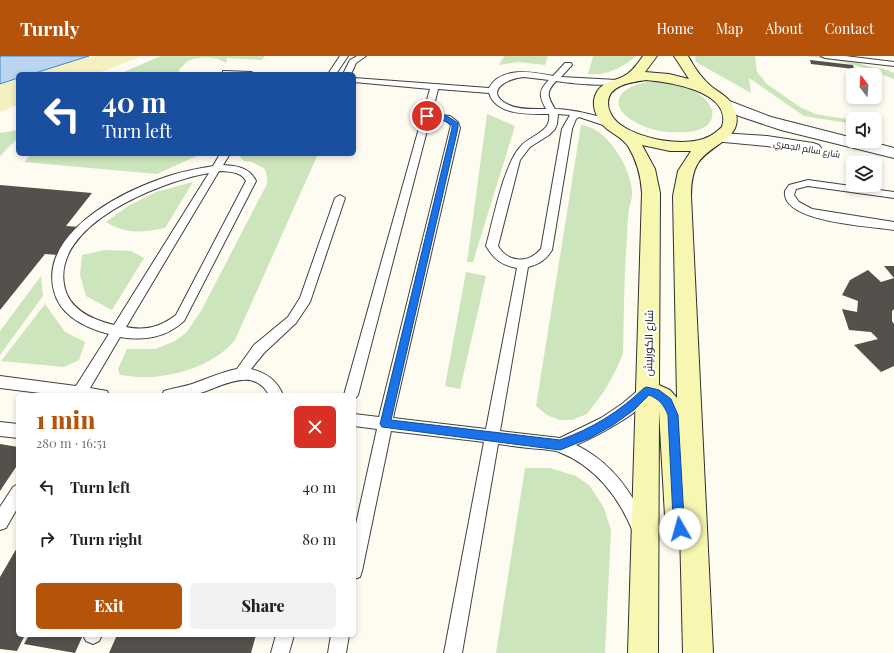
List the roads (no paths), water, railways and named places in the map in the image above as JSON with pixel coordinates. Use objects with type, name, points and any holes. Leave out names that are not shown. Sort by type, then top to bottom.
[{"type":"main road","points":[[623,80],[639,71],[650,56]]},
{"type":"main road","points":[[681,56],[690,72],[718,98],[730,113],[731,122],[727,131],[698,152],[688,164],[683,179],[682,196],[698,653]]},
{"type":"main road","points":[[623,80],[646,76],[675,79],[698,86],[718,98]]},
{"type":"main road","name":"شارع الكورنيش","points":[[623,80],[605,90],[600,101],[602,113],[638,148],[650,177],[651,193],[643,653]]},
{"type":"main road","points":[[620,130],[647,142],[670,146],[692,146],[715,140]]},
{"type":"main road","points":[[647,391],[662,397],[671,408],[673,415],[678,518],[682,540],[696,587]]},
{"type":"street","name":"شارع سالم الجمري","points":[[718,98],[751,116],[776,125],[855,142],[894,153]]},
{"type":"street","name":"شارع سالم الجمري","points":[[715,140],[792,144],[894,164]]},
{"type":"lane","points":[[333,72],[344,56]]},
{"type":"lane","points":[[348,72],[353,62],[362,56]]},
{"type":"lane","points":[[825,56],[894,64]]},
{"type":"lane","points":[[569,60],[574,74],[588,82]]},
{"type":"lane","points":[[569,60],[544,91],[545,101],[552,110],[555,118],[553,126],[547,132],[526,145],[518,155],[513,166],[492,246],[495,253],[502,259],[512,263],[523,264],[534,262],[542,257],[546,250],[567,129],[572,118],[577,114]]},
{"type":"lane","points":[[620,130],[577,114],[552,110],[528,111],[514,109],[502,104],[495,98],[493,91],[495,85],[501,80],[510,76],[532,75],[554,79],[588,82],[623,80]]},
{"type":"lane","points":[[356,80],[493,91]]},
{"type":"lane","points":[[352,393],[435,86]]},
{"type":"lane","points":[[356,562],[385,424],[455,128],[455,124],[447,118],[427,116]]},
{"type":"lane","points":[[80,392],[224,156]]},
{"type":"lane","points":[[217,168],[245,172],[251,181],[180,318],[172,325],[152,333],[142,334],[116,331],[93,325],[75,314],[63,300],[58,284],[59,266],[66,248],[78,232],[98,215],[119,201],[167,179],[217,168]]},
{"type":"lane","points":[[894,195],[808,183],[794,185],[788,192],[789,197],[798,207],[814,214],[894,226]]},
{"type":"lane","points":[[242,374],[249,361],[259,349],[292,320],[306,299],[340,198]]},
{"type":"lane","points":[[453,653],[523,264]]},
{"type":"lane","points":[[176,393],[230,376],[242,374],[261,378],[269,384],[275,393]]},
{"type":"lane","points":[[0,382],[87,393]]},
{"type":"lane","points":[[560,445],[586,435],[610,422],[630,407],[647,391]]},
{"type":"lane","points":[[356,420],[560,445],[588,460],[613,481],[632,508],[645,541]]},
{"type":"lane","points":[[0,429],[16,431]]},
{"type":"lane","points":[[0,522],[16,495]]},
{"type":"lane","points":[[280,652],[284,637]]},
{"type":"water","points":[[0,56],[89,56],[38,72],[16,72],[16,79],[0,84]]}]
